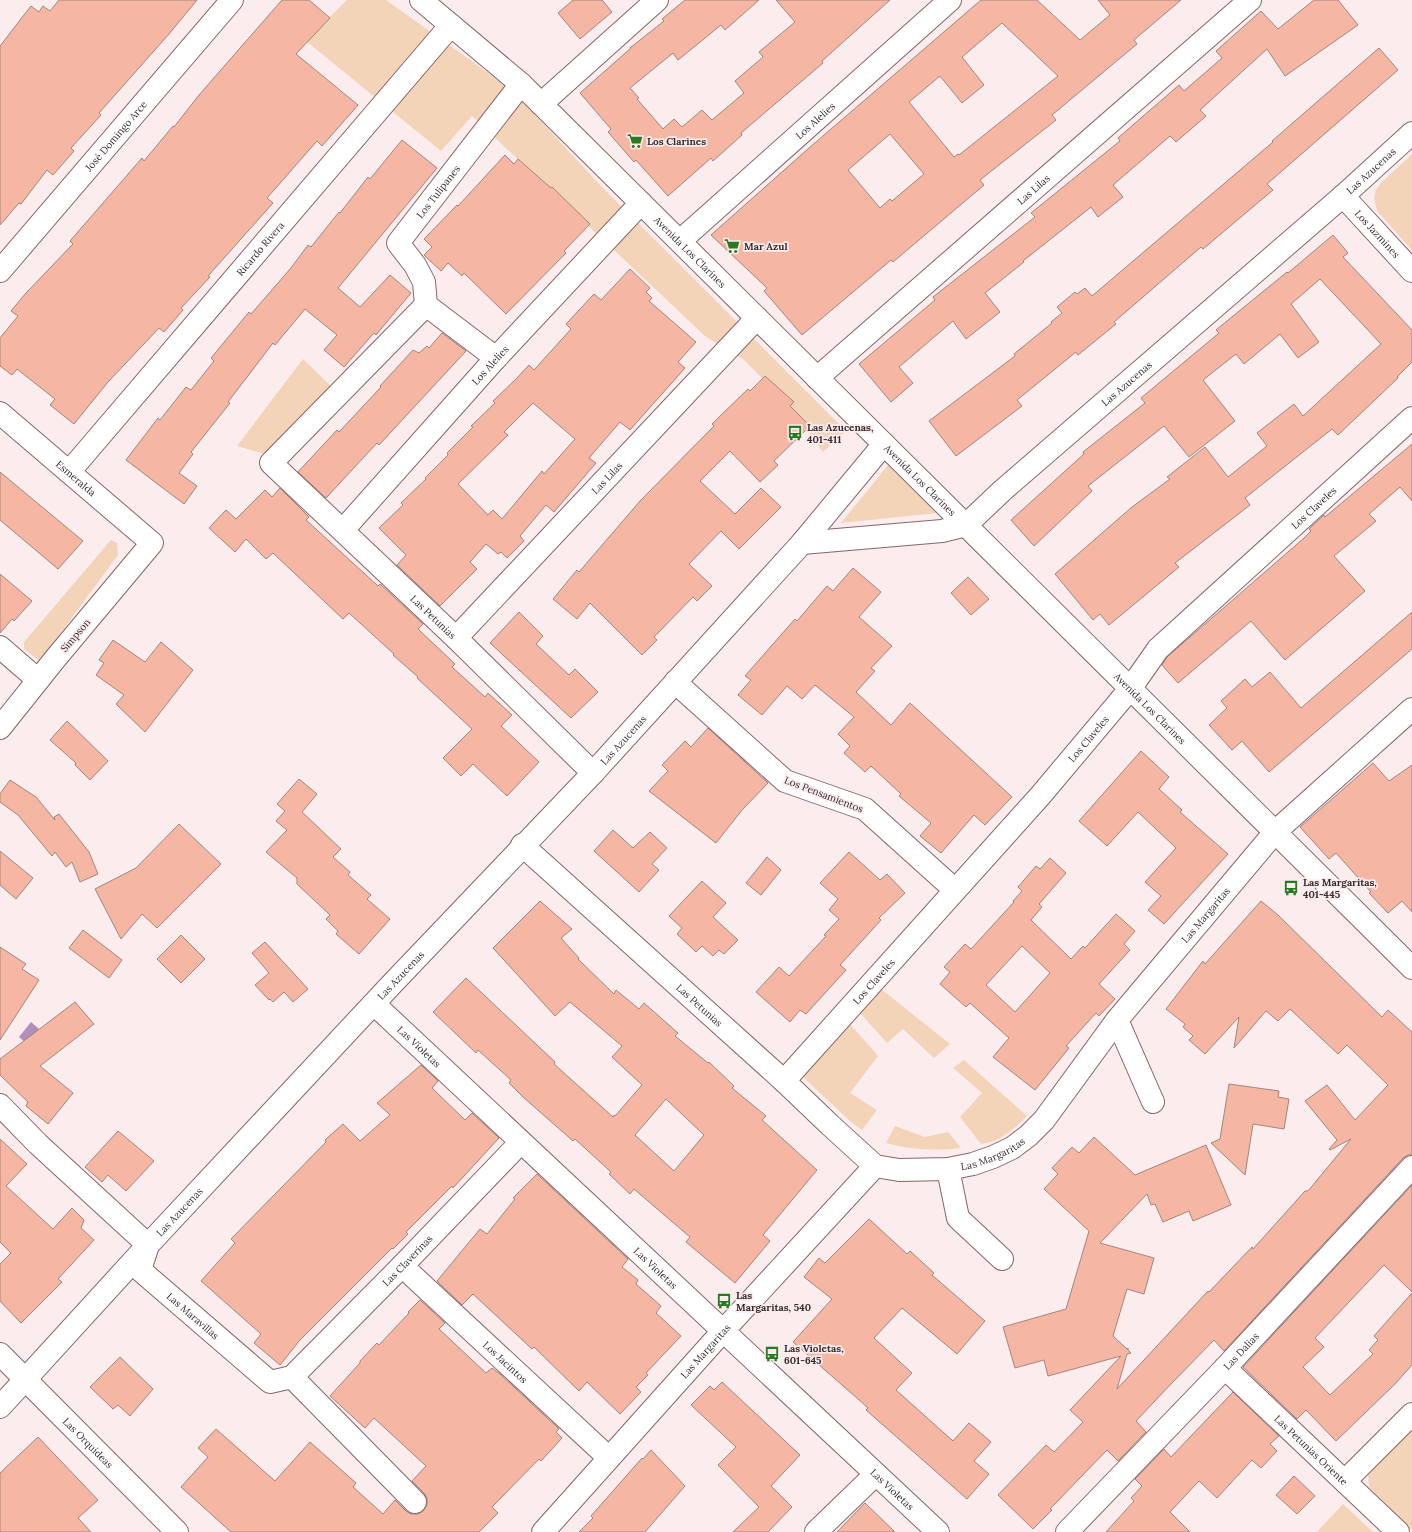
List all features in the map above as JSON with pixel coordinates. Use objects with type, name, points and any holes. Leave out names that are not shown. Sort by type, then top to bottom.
[{"type":"street","name":"José Domingo Arce","points":[[0,271],[232,0]]},
{"type":"street","name":"Avenida Los Clarines","points":[[421,0],[521,84],[1411,966]]},
{"type":"street","points":[[541,104],[657,0]]},
{"type":"street","name":"Los Alelies","points":[[680,241],[950,0]]},
{"type":"street","name":"Las Lilas","points":[[818,378],[1250,0]]},
{"type":"street","name":"Ricardo Rivera","points":[[69,472],[450,25]]},
{"type":"street","name":"Los Tulipanes","points":[[426,305],[424,282],[415,265],[398,243],[521,84]]},
{"type":"street","name":"Las Azucenas","points":[[802,543],[942,531],[966,525],[1003,490],[1343,196],[1412,133]]},
{"type":"street","name":"Los Jazmines","points":[[1343,196],[1412,271]]},
{"type":"street","name":"Los Alelies","points":[[343,530],[496,358],[641,203]]},
{"type":"street","points":[[426,305],[496,358]]},
{"type":"street","name":"Las Petunias","points":[[426,305],[271,462],[456,638],[592,773]]},
{"type":"street","name":"Las Lilas","points":[[456,638],[757,318]]},
{"type":"street","name":"Esmeralda","points":[[0,413],[152,543]]},
{"type":"street","name":"Los Claveles","points":[[784,1081],[1040,796],[1130,689],[1158,649],[1412,418]]},
{"type":"street","name":"Las Azucenas","points":[[0,1407],[148,1245],[676,682],[802,543],[884,444]]},
{"type":"street","name":"Simpson","points":[[0,728],[152,543]]},
{"type":"street","points":[[0,647],[38,680]]},
{"type":"street","name":"Los Pensamientos","points":[[676,682],[785,781],[865,809],[955,890]]},
{"type":"street","name":"Las Margaritas","points":[[543,1532],[723,1331],[875,1166],[905,1170],[948,1169],[973,1164],[993,1157],[1012,1148],[1028,1136],[1044,1120],[1117,1020],[1275,832],[1412,709]]},
{"type":"street","name":"Las Petunias","points":[[522,845],[784,1081],[875,1166]]},
{"type":"street","name":"Las Violetas","points":[[374,1004],[938,1532]]},
{"type":"street","points":[[1117,1020],[1153,1102]]},
{"type":"street","points":[[0,1105],[38,1144],[148,1245]]},
{"type":"street","name":"Las Claverinas","points":[[292,1377],[402,1266],[521,1142]]},
{"type":"street","name":"Las Dalias","points":[[1067,1532],[1225,1368],[1412,1167]]},
{"type":"street","points":[[948,1169],[958,1218],[1002,1259]]},
{"type":"street","name":"Las Maravillas","points":[[148,1245],[140,1270],[270,1382],[292,1377]]},
{"type":"street","name":"Los Jacintos","points":[[402,1266],[609,1458]]},
{"type":"street","name":"Las Orquídeas","points":[[0,1354],[177,1532]]},
{"type":"street","name":"Las Petunias Oriente","points":[[1225,1368],[1398,1532]]},
{"type":"street","points":[[292,1377],[415,1502]]},
{"type":"street","points":[[1345,1481],[1412,1414]]},
{"type":"street","points":[[816,1532],[876,1474]]},
{"type":"shaded area","points":[[347,0],[386,0],[512,90],[601,186],[846,431],[823,452],[786,402],[743,359],[706,337],[472,116],[441,151],[306,41]]},
{"type":"shaded area","points":[[1412,154],[1412,250],[1377,211],[1374,198],[1376,190],[1381,183]]},
{"type":"shaded area","points":[[303,359],[333,388],[271,456],[237,446]]},
{"type":"shaded area","points":[[889,464],[938,513],[841,523]]},
{"type":"shaded area","points":[[111,540],[117,543],[118,555],[40,661],[24,649],[24,642]]},
{"type":"shaded area","points":[[881,989],[950,1044],[934,1058],[903,1029],[887,1043],[860,1013]]},
{"type":"shaded area","points":[[31,1022],[56,1044],[43,1058],[19,1037]]},
{"type":"shaded area","points":[[850,1024],[878,1056],[850,1093],[877,1110],[862,1130],[851,1122],[802,1076]]},
{"type":"shaded area","points":[[964,1060],[1027,1116],[1001,1138],[988,1143],[981,1144],[960,1117],[982,1093],[953,1068]]},
{"type":"shaded area","points":[[895,1126],[925,1137],[948,1132],[961,1148],[923,1149],[886,1143]]},
{"type":"shaded area","points":[[1412,1429],[1412,1530],[1369,1487],[1368,1475]]},
{"type":"shaded area","points":[[1343,1504],[1373,1532],[1317,1532]]},
{"type":"building","points":[[59,0],[197,0],[99,113],[101,115],[71,148],[74,151],[53,175],[47,170],[21,204],[19,203],[0,225],[0,46],[31,6],[39,12],[43,6],[50,11]]},
{"type":"building","points":[[282,0],[309,0],[330,18],[296,54],[358,105],[322,146],[317,141],[267,198],[273,203],[208,276],[210,277],[181,308],[183,310],[164,332],[159,328],[108,382],[74,424],[50,405],[55,399],[17,369],[12,375],[0,366],[0,338],[18,316],[11,311],[26,293],[73,244],[70,241],[142,158],[144,161],[173,126],[174,127],[199,95]]},
{"type":"building","points":[[573,0],[602,0],[612,12],[580,39],[558,13]]},
{"type":"building","points":[[685,0],[759,0],[725,30],[721,25],[678,60],[673,53],[630,88],[639,98],[637,99],[663,129],[674,119],[682,127],[702,110],[712,120],[744,93],[735,81],[763,57],[759,52],[795,22],[776,0],[890,0],[822,61],[823,63],[741,133],[742,135],[713,161],[711,158],[668,196],[636,160],[634,162],[608,132],[611,129],[580,93],[630,48],[664,21],[662,19]]},
{"type":"building","points":[[981,0],[1037,0],[1080,40],[1110,15],[1098,0],[1181,0],[1134,40],[1137,44],[1052,115],[1056,120],[980,180],[984,185],[893,262],[891,260],[802,335],[764,291],[767,288],[711,235],[809,148]],"holes":[[[1002,23],[1058,76],[959,155],[958,154],[954,157],[909,102],[940,76],[962,103],[984,85],[962,57]],[[890,134],[924,174],[892,201],[890,199],[880,208],[848,170]]]},
{"type":"building","points":[[1314,0],[1338,0],[1358,25],[1285,76],[1267,49],[1200,110],[1206,116],[1176,142],[1170,136],[1113,185],[1123,197],[1098,217],[1091,207],[985,293],[1000,312],[966,339],[953,321],[899,367],[913,383],[891,402],[859,364],[935,300],[933,297],[1035,217],[1031,213],[1120,141],[1118,138],[1179,85],[1184,91],[1222,58],[1216,51],[1261,11],[1278,29]]},
{"type":"building","points":[[1379,48],[1398,70],[1267,184],[1273,190],[1203,249],[1201,247],[1114,322],[1116,324],[1078,355],[1076,352],[1017,400],[1022,406],[956,456],[929,421],[1015,356],[1014,354],[1062,313],[1057,307],[1075,292],[1077,294],[1085,288],[1092,296],[1273,142],[1272,141]]},
{"type":"building","points":[[402,140],[437,168],[338,288],[360,307],[390,275],[411,293],[376,335],[374,333],[344,367],[324,350],[337,335],[305,309],[275,345],[273,343],[228,402],[230,403],[191,452],[193,454],[179,473],[197,486],[184,504],[126,460],[158,418],[160,420],[186,387],[191,390],[214,361],[211,358],[249,312],[251,314],[291,268],[308,245],[311,247],[368,177],[370,179]]},
{"type":"building","points":[[505,155],[514,164],[518,159],[551,188],[552,187],[590,224],[564,251],[566,253],[506,314],[464,273],[462,276],[448,263],[441,271],[424,255],[432,247],[424,239],[457,205],[458,206]]},
{"type":"building","points":[[1333,235],[1348,253],[1343,257],[1412,330],[1412,362],[1397,377],[1398,378],[1338,435],[1332,429],[1245,498],[1250,505],[1175,563],[1179,567],[1109,625],[1100,614],[1093,620],[1055,574],[1132,507],[1170,479],[1167,477],[1205,447],[1228,477],[1267,446],[1257,433],[1294,404],[1303,416],[1381,344],[1320,279],[1291,304],[1319,342],[1298,358],[1280,334],[1244,364],[1236,354],[1203,380],[1235,421],[1189,457],[1164,426],[1088,486],[1092,491],[1034,546],[1011,520],[1084,454],[1083,452],[1145,403],[1141,398],[1219,333],[1216,330]]},
{"type":"building","points":[[630,269],[650,288],[646,292],[652,298],[649,301],[696,342],[678,362],[685,368],[630,430],[620,422],[589,458],[596,463],[554,512],[546,505],[520,536],[524,541],[507,558],[501,552],[498,554],[486,544],[470,562],[477,569],[440,606],[397,565],[406,555],[379,528],[403,505],[401,503],[448,455],[447,453],[473,427],[471,426],[495,403],[493,401],[529,365],[534,370],[571,329],[566,324],[594,294],[601,300]],"holes":[[[533,403],[575,439],[544,474],[542,471],[502,519],[493,510],[488,515],[458,484],[508,435],[504,432]]]},
{"type":"building","points":[[442,333],[466,351],[379,445],[377,443],[326,498],[298,472],[337,430],[339,432],[413,350],[419,353],[427,346],[429,348]]},
{"type":"building","points":[[765,376],[794,402],[790,406],[810,426],[774,461],[778,465],[760,482],[730,451],[700,481],[735,514],[761,488],[781,507],[739,549],[721,531],[689,564],[712,586],[697,601],[693,597],[654,637],[657,640],[642,655],[590,603],[577,619],[553,599],[577,570],[579,572],[640,501],[714,426],[712,424],[748,389],[750,391]]},
{"type":"building","points":[[1412,444],[1412,501],[1400,487],[1369,514],[1376,521],[1334,556],[1365,591],[1285,660],[1251,621],[1178,683],[1162,665],[1167,657],[1303,539],[1311,531],[1309,529],[1324,515],[1325,517]]},
{"type":"building","points":[[0,472],[83,541],[58,569],[0,520]]},
{"type":"building","points":[[280,488],[309,517],[306,520],[378,586],[380,584],[423,624],[418,629],[455,664],[452,667],[485,697],[488,693],[512,715],[501,726],[539,762],[507,796],[473,764],[461,776],[443,758],[472,729],[349,613],[343,619],[273,553],[266,559],[246,539],[235,552],[209,528],[226,510],[236,519],[265,490],[272,497]]},
{"type":"building","points":[[853,568],[881,592],[859,617],[892,646],[871,668],[875,671],[856,692],[891,725],[910,703],[1012,797],[985,825],[974,815],[941,853],[920,836],[931,823],[899,796],[901,794],[871,766],[865,772],[844,753],[850,746],[838,734],[854,717],[815,685],[802,699],[787,686],[762,715],[738,695],[751,680],[745,676],[795,619],[797,621],[827,586],[833,591]]},
{"type":"building","points":[[0,574],[32,601],[14,621],[12,619],[0,633]]},
{"type":"building","points":[[968,577],[989,599],[971,615],[951,593]]},
{"type":"building","points":[[519,612],[543,636],[536,644],[569,675],[575,669],[598,692],[571,718],[490,643]]},
{"type":"building","points":[[1412,612],[1412,649],[1269,772],[1242,741],[1232,750],[1209,725],[1227,708],[1221,701],[1245,679],[1252,687],[1270,672],[1301,708]]},
{"type":"building","points":[[113,640],[145,662],[161,642],[193,670],[145,732],[116,704],[124,695],[96,675],[104,663],[99,660]]},
{"type":"building","points":[[67,721],[108,761],[90,780],[75,765],[76,763],[50,740]]},
{"type":"building","points":[[708,728],[768,783],[742,810],[716,843],[649,791],[668,771],[662,765],[685,741],[691,747]]},
{"type":"building","points":[[1141,751],[1169,777],[1159,789],[1182,810],[1180,812],[1228,854],[1164,924],[1148,910],[1161,896],[1145,882],[1176,848],[1138,812],[1107,846],[1079,821]]},
{"type":"building","points":[[1373,763],[1389,781],[1412,765],[1412,912],[1402,901],[1388,913],[1369,893],[1371,892],[1336,853],[1329,859],[1300,827]]},
{"type":"building","points":[[299,779],[317,794],[302,812],[341,849],[333,857],[350,872],[348,875],[371,895],[367,899],[390,919],[359,954],[336,934],[338,931],[326,919],[330,915],[297,884],[297,878],[266,852],[287,830],[276,821],[285,811],[277,804]]},
{"type":"building","points":[[10,780],[36,797],[55,820],[54,817],[59,814],[89,852],[98,874],[80,882],[72,862],[66,867],[55,852],[52,856],[18,815],[0,802],[0,794]]},
{"type":"building","points":[[179,824],[221,864],[157,928],[142,914],[121,939],[95,889],[136,868]]},
{"type":"building","points":[[613,830],[633,848],[650,832],[667,848],[652,864],[659,870],[639,892],[594,851]]},
{"type":"building","points":[[0,851],[33,878],[16,899],[0,885]]},
{"type":"building","points":[[849,852],[880,880],[887,874],[905,893],[879,918],[881,920],[840,965],[846,970],[806,1014],[800,1010],[790,1022],[756,992],[779,967],[789,976],[826,936],[824,935],[839,919],[829,910],[838,899],[820,883]]},
{"type":"building","points":[[767,857],[781,870],[761,895],[746,883]]},
{"type":"building","points":[[1050,858],[1066,873],[1039,904],[1042,907],[1031,920],[1071,959],[1083,946],[1085,948],[1116,914],[1135,931],[1124,944],[1130,950],[1099,984],[1115,999],[1099,1016],[1096,1013],[1066,1046],[1069,1048],[1035,1090],[993,1057],[1009,1038],[970,1003],[966,1007],[940,984],[950,972],[944,967],[965,944],[971,949],[1014,902],[1013,901],[1022,891],[1018,887],[1036,866],[1040,869]],"holes":[[[1022,946],[1050,973],[1015,1012],[986,985]]]},
{"type":"building","points":[[702,881],[726,903],[713,917],[738,940],[724,954],[719,950],[713,956],[702,946],[696,952],[677,934],[682,928],[669,916]]},
{"type":"building","points":[[540,901],[572,929],[561,938],[579,958],[578,959],[614,994],[616,990],[639,1009],[644,1003],[678,1033],[675,1036],[708,1063],[709,1062],[734,1086],[732,1088],[766,1116],[762,1120],[817,1170],[763,1235],[770,1241],[735,1283],[686,1242],[690,1237],[634,1189],[630,1194],[609,1174],[611,1172],[575,1139],[573,1141],[523,1097],[509,1083],[511,1080],[478,1050],[476,1053],[433,1012],[466,978],[555,1062],[554,1064],[613,1117],[614,1115],[615,1116],[642,1085],[612,1057],[622,1046],[570,1002],[555,1016],[493,948]],"holes":[[[666,1099],[704,1135],[674,1171],[635,1135]]]},
{"type":"building","points":[[1261,901],[1278,915],[1382,1017],[1388,1010],[1412,1032],[1412,1155],[1408,1155],[1403,1158],[1224,1351],[1214,1340],[1171,1384],[1136,1421],[1146,1432],[1118,1461],[1107,1450],[1050,1509],[1052,1510],[1033,1529],[998,1495],[1046,1445],[1054,1452],[1083,1422],[1070,1410],[1121,1356],[1048,1376],[1044,1360],[1015,1368],[1003,1327],[1066,1309],[1089,1231],[1044,1189],[1058,1174],[1052,1168],[1072,1147],[1079,1153],[1094,1137],[1135,1175],[1206,1145],[1231,1205],[1193,1221],[1189,1211],[1163,1222],[1155,1204],[1151,1205],[1147,1194],[1100,1243],[1154,1258],[1144,1294],[1127,1289],[1113,1336],[1127,1349],[1128,1348],[1131,1353],[1127,1354],[1117,1389],[1208,1291],[1209,1292],[1252,1247],[1253,1249],[1305,1191],[1308,1191],[1351,1139],[1330,1150],[1329,1149],[1337,1140],[1305,1101],[1327,1085],[1355,1120],[1388,1085],[1347,1045],[1338,1054],[1290,1009],[1278,1021],[1266,1011],[1234,1048],[1239,1017],[1205,1054],[1189,1040],[1193,1036],[1183,1027],[1185,1024],[1166,1009],[1203,961],[1205,964]]},
{"type":"building","points":[[83,930],[122,960],[109,978],[69,948]]},
{"type":"building","points":[[181,935],[205,959],[181,983],[157,959]]},
{"type":"building","points":[[265,942],[308,989],[293,1002],[284,992],[273,1002],[270,999],[269,1000],[255,985],[269,973],[252,953]]},
{"type":"building","points":[[0,947],[26,964],[22,969],[39,980],[0,1040]]},
{"type":"building","points":[[75,1002],[94,1024],[40,1066],[73,1093],[48,1124],[26,1106],[28,1102],[0,1075],[0,1059]]},
{"type":"building","points":[[421,1065],[438,1081],[432,1088],[465,1120],[472,1113],[499,1138],[453,1188],[452,1186],[406,1232],[408,1234],[393,1249],[392,1248],[300,1340],[280,1365],[254,1343],[261,1334],[201,1281],[235,1243],[231,1239],[326,1142],[325,1140],[343,1124],[360,1141],[390,1115],[377,1103]]},
{"type":"building","points":[[1229,1084],[1279,1091],[1278,1097],[1289,1099],[1284,1129],[1253,1124],[1245,1175],[1211,1143],[1220,1139]]},
{"type":"building","points":[[118,1131],[154,1161],[126,1191],[108,1175],[102,1182],[85,1167]]},
{"type":"building","points":[[0,1139],[27,1164],[6,1186],[53,1229],[72,1208],[84,1220],[81,1228],[94,1240],[58,1279],[62,1282],[21,1323],[0,1301],[0,1264],[11,1253],[0,1242]]},
{"type":"building","points":[[537,1174],[628,1259],[622,1267],[638,1280],[636,1284],[661,1306],[656,1313],[681,1336],[646,1373],[648,1375],[636,1387],[641,1392],[620,1414],[587,1382],[579,1391],[534,1347],[532,1349],[473,1294],[462,1305],[437,1281],[480,1229],[487,1234],[515,1199],[513,1198]]},
{"type":"building","points":[[1412,1185],[1412,1292],[1384,1265],[1315,1338],[1324,1347],[1303,1367],[1330,1395],[1373,1354],[1369,1350],[1378,1340],[1374,1336],[1412,1293],[1412,1365],[1395,1384],[1336,1441],[1306,1410],[1297,1419],[1243,1367]]},
{"type":"building","points":[[869,1219],[907,1254],[910,1251],[934,1273],[932,1275],[985,1321],[957,1354],[902,1308],[874,1338],[912,1373],[896,1390],[953,1441],[969,1423],[991,1442],[974,1461],[989,1474],[967,1499],[866,1410],[868,1408],[793,1342],[832,1299],[804,1277],[819,1258],[825,1263]]},
{"type":"building","points":[[420,1300],[445,1323],[439,1329],[486,1373],[492,1368],[500,1374],[559,1429],[556,1432],[562,1438],[541,1461],[539,1459],[492,1507],[498,1513],[479,1532],[231,1532],[181,1487],[208,1457],[198,1448],[216,1429],[275,1481],[310,1442],[356,1483],[353,1487],[383,1514],[395,1500],[411,1514],[418,1514],[423,1511],[427,1505],[427,1498],[412,1481],[426,1466],[374,1418],[365,1428],[330,1396],[360,1363],[360,1361],[377,1343],[379,1345]]},
{"type":"building","points":[[120,1357],[153,1389],[130,1416],[118,1405],[113,1409],[90,1387]]},
{"type":"building","points":[[722,1382],[800,1455],[771,1486],[792,1507],[768,1532],[733,1532],[759,1507],[718,1465],[736,1447],[691,1405],[710,1386],[714,1390]]},
{"type":"building","points":[[1233,1392],[1279,1436],[1270,1444],[1277,1451],[1261,1468],[1252,1460],[1217,1498],[1199,1481],[1170,1512],[1190,1532],[1106,1532],[1134,1501],[1131,1498],[1142,1486],[1135,1479],[1164,1449],[1171,1457]]},
{"type":"building","points":[[38,1437],[98,1500],[78,1518],[91,1532],[0,1532],[0,1473]]},
{"type":"building","points":[[651,1450],[685,1486],[645,1532],[579,1532],[593,1518],[591,1516],[642,1458],[643,1459]]},
{"type":"building","points":[[1294,1476],[1315,1496],[1297,1514],[1276,1495]]},
{"type":"building","points":[[865,1503],[895,1532],[837,1532]]},
{"type":"place","name":"Los Clarines","points":[[635,141]]},
{"type":"place","name":"Mar Azul","points":[[732,246]]},
{"type":"place","name":"Las Azucenas, 401-411","points":[[795,433]]},
{"type":"place","name":"Las Margaritas, 401-445","points":[[1291,888]]},
{"type":"place","name":"Las Margaritas, 540","points":[[724,1301]]},
{"type":"place","name":"Las Violetas, 601-645","points":[[772,1354]]}]
